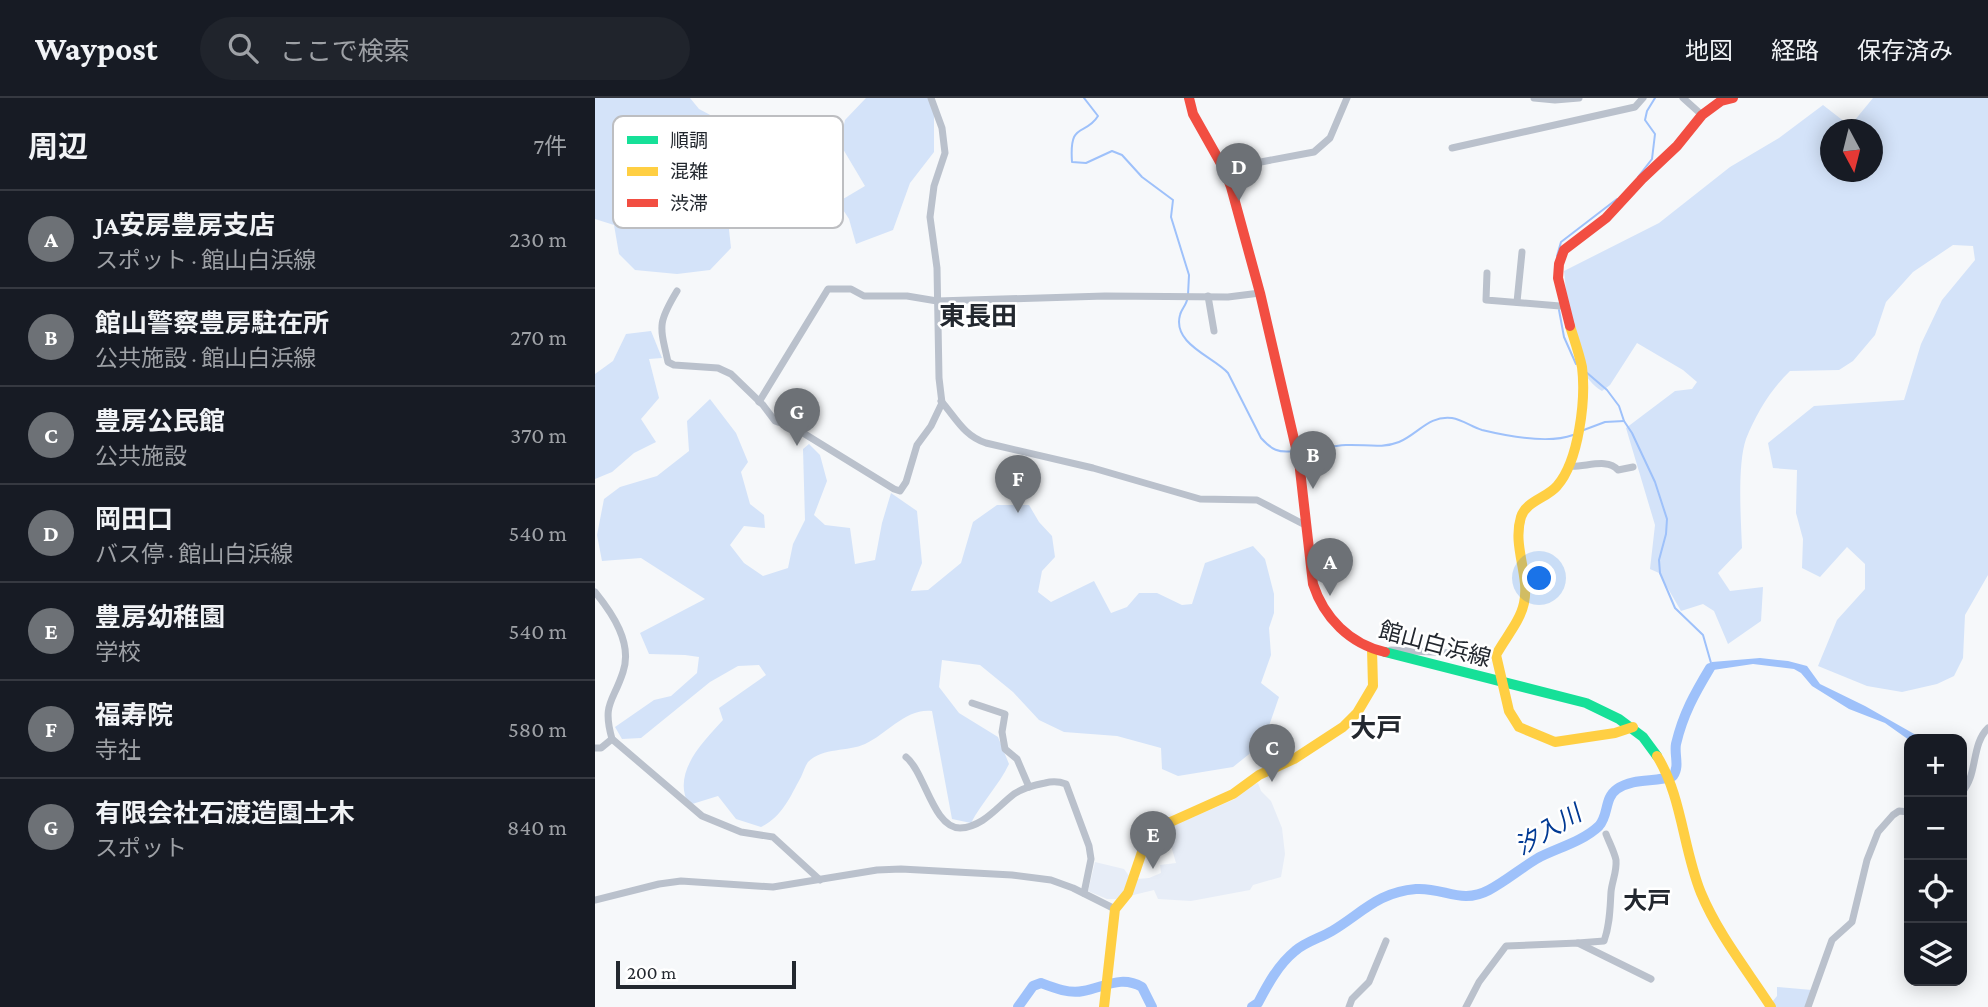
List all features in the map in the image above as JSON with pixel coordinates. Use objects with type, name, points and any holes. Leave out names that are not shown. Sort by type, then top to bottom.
[{"type":"street","points":[[677,291],[663,314],[659,331],[668,362],[674,365],[718,368],[731,374],[775,421],[795,428],[900,491],[907,482],[917,445],[931,426],[942,402],[937,268],[930,217],[934,186],[945,153],[942,128],[931,98]]},
{"type":"street","name":"館山白浜線","points":[[1189,98],[1193,114],[1224,169],[1260,293],[1299,461],[1313,584],[1321,606],[1345,634],[1372,649],[1585,703],[1608,711],[1633,727],[1658,759],[1673,788],[1702,897],[1771,1007]]},
{"type":"street","points":[[1224,169],[1314,152],[1330,138],[1347,98]]},
{"type":"street","points":[[1534,98],[1579,98]]},
{"type":"street","points":[[1452,148],[1635,107],[1643,98]]},
{"type":"street","points":[[1683,98],[1702,115]]},
{"type":"street","points":[[1633,727],[1615,733],[1555,742],[1519,727],[1509,710],[1496,655],[1525,601],[1520,557],[1521,518],[1524,511],[1560,484],[1575,441],[1582,370],[1559,306],[1558,275],[1564,250],[1607,218],[1677,146],[1702,115],[1721,100],[1733,98]]},
{"type":"street","points":[[1517,302],[1522,252]]},
{"type":"street","points":[[1487,273],[1486,300],[1559,306]]},
{"type":"street","points":[[759,402],[828,289],[851,289],[865,296],[908,296],[937,301],[1182,295],[1228,297],[1260,293]]},
{"type":"street","points":[[1208,296],[1214,331]]},
{"type":"street","points":[[941,400],[962,429],[986,443],[1093,468],[1200,499],[1258,500],[1307,526]]},
{"type":"street","points":[[1568,466],[1605,463],[1614,465],[1619,470],[1633,467]]},
{"type":"street","points":[[595,592],[616,621],[624,649],[623,673],[607,708],[607,722],[612,739],[702,816],[741,832],[773,837],[820,880]]},
{"type":"street","points":[[1105,1002],[1115,909],[1128,893],[1135,880],[1142,852],[1159,828],[1233,794],[1259,775],[1294,758],[1343,727],[1357,713],[1373,686],[1372,649],[1496,655]]},
{"type":"street","points":[[972,704],[1005,714],[1002,732],[1005,749],[1017,759],[1029,787]]},
{"type":"street","points":[[1967,785],[1980,741],[1988,728]]},
{"type":"street","points":[[595,748],[601,748],[612,739]]},
{"type":"street","points":[[907,757],[915,766],[933,804],[946,823],[953,827],[977,824],[1015,793],[1029,787],[1055,781],[1066,784],[1089,846],[1091,859],[1084,893]]},
{"type":"street","points":[[1808,1007],[1832,940],[1852,922],[1867,860],[1878,832],[1893,815],[1904,812]]},
{"type":"street","points":[[1466,1007],[1479,982],[1506,946],[1604,941],[1616,876],[1616,858],[1606,834]]},
{"type":"street","points":[[595,900],[681,881],[773,887],[882,870],[982,873],[1051,880],[1115,909]]},
{"type":"street","points":[[1349,1007],[1352,999],[1369,982],[1386,941]]},
{"type":"street","points":[[1578,943],[1651,979]]},
{"type":"shaded area","points":[[595,98],[690,98],[699,109],[712,116],[613,116],[613,225],[595,219]]},
{"type":"shaded area","points":[[866,98],[934,98],[934,152],[910,183],[893,230],[856,244],[849,219],[843,210],[843,199],[865,186],[843,149],[845,120]]},
{"type":"shaded area","points":[[1873,98],[1988,98],[1988,575],[1965,615],[1963,658],[1954,676],[1937,684],[1902,692],[1867,686],[1818,666],[1837,620],[1865,589],[1865,564],[1847,547],[1820,577],[1802,568],[1803,539],[1796,513],[1797,470],[1773,468],[1768,443],[1814,406],[1904,400],[1921,344],[1942,300],[1975,260],[1973,246],[1953,245],[1913,272],[1886,302],[1875,335],[1853,361],[1839,370],[1790,371],[1765,402],[1743,450],[1740,493],[1742,548],[1718,573],[1730,591],[1763,587],[1761,621],[1728,644],[1714,611],[1703,604],[1681,611],[1659,573],[1650,569],[1655,525],[1626,428],[1675,391],[1692,389],[1697,382],[1683,370],[1637,343],[1610,385],[1602,391],[1590,381],[1581,368],[1571,337],[1564,271],[1659,223],[1730,167],[1779,138],[1823,105],[1841,119],[1820,119],[1820,182],[1883,182],[1883,119],[1856,119]]},
{"type":"shaded area","points":[[615,228],[729,228],[731,248],[710,270],[677,274],[635,270],[619,254]]},
{"type":"shaded area","points":[[651,331],[662,358],[649,359],[659,398],[641,419],[656,442],[634,453],[612,472],[595,479],[595,374],[613,361],[626,334]]},
{"type":"shaded area","points":[[710,399],[736,433],[748,462],[741,472],[750,504],[764,515],[765,528],[744,526],[730,545],[744,563],[763,576],[788,568],[793,544],[805,520],[803,449],[809,444],[820,455],[827,481],[814,515],[825,525],[850,528],[855,564],[875,560],[891,493],[917,511],[922,563],[911,591],[928,590],[961,563],[973,522],[997,505],[1029,505],[1052,536],[1055,557],[1042,571],[1038,592],[1051,602],[1094,581],[1111,613],[1127,607],[1139,593],[1157,593],[1182,605],[1192,604],[1205,563],[1253,546],[1265,559],[1274,594],[1274,613],[1269,628],[1271,655],[1261,683],[1279,697],[1263,743],[1233,767],[1178,776],[1162,769],[1161,748],[1117,736],[1064,732],[1039,720],[1013,692],[980,665],[942,660],[939,687],[959,713],[998,737],[1009,764],[971,823],[952,819],[932,711],[905,717],[865,744],[814,757],[807,764],[785,806],[775,818],[761,827],[736,819],[718,796],[689,805],[684,793],[687,770],[699,748],[723,720],[719,708],[766,675],[759,665],[738,666],[710,682],[641,738],[622,739],[615,727],[654,700],[671,696],[697,673],[699,657],[649,654],[640,633],[705,599],[641,558],[602,561],[597,535],[604,499],[620,487],[657,476],[689,451],[687,421]]},
{"type":"shaded area","points":[[1258,783],[1261,791],[1271,801],[1282,828],[1285,854],[1281,877],[1253,885],[1250,890],[1191,901],[1158,899],[1154,890],[1117,899],[1107,899],[1088,891],[1095,862],[1124,869],[1135,884],[1137,879],[1161,873],[1160,865],[1176,863],[1166,829],[1235,799],[1247,787]]},
{"type":"shaded area","points":[[1777,987],[1812,990],[1806,1007],[1775,1007],[1772,1002],[1777,996]]},
{"type":"water","points":[[1760,658],[1807,666],[1820,684],[1914,734],[1904,734],[1904,736],[1885,723],[1849,709],[1812,686],[1794,669],[1753,664],[1713,670],[1704,678],[1712,662]]},
{"type":"waterway","points":[[1084,98],[1098,116],[1075,135],[1072,162],[1086,163],[1112,151],[1122,155],[1142,177],[1173,200],[1171,217],[1189,275],[1188,295]]},
{"type":"waterway","points":[[1638,177],[1652,159],[1655,134],[1645,120],[1655,98]]},
{"type":"waterway","points":[[1557,256],[1561,242],[1617,199]]},
{"type":"waterway","points":[[1187,300],[1180,315],[1182,334],[1196,349],[1228,373],[1261,438],[1276,450],[1294,451]]},
{"type":"waterway","points":[[1559,310],[1564,337],[1576,364]]},
{"type":"waterway","points":[[1586,372],[1607,390],[1619,406],[1655,482],[1667,519],[1659,560],[1660,573],[1675,608],[1703,635],[1711,663]]},
{"type":"waterway","points":[[1303,450],[1346,445],[1393,444],[1406,439],[1430,422],[1444,418],[1456,419],[1482,430],[1515,437],[1552,439],[1573,435]]},
{"type":"waterway","points":[[1581,431],[1605,422],[1624,421]]},
{"type":"waterway","name":"汐入川","points":[[1252,1007],[1258,1003],[1289,956],[1371,904],[1391,894],[1416,889],[1461,896],[1489,890],[1538,858],[1592,832],[1602,822],[1610,797],[1617,789],[1638,781],[1673,776],[1676,768],[1676,744],[1682,723],[1710,668]]},
{"type":"waterway","points":[[1018,1007],[1033,986],[1041,983],[1078,992],[1120,982],[1142,987],[1152,1007]]},
{"type":"traffic: fast","points":[[1385,652],[1586,703],[1619,719],[1643,737],[1657,756]]},
{"type":"traffic: slow","points":[[1570,326],[1581,362],[1583,380],[1582,412],[1576,446],[1565,475],[1557,486],[1527,507],[1521,517],[1519,539],[1525,582],[1524,603],[1516,623],[1496,655],[1509,711],[1519,727],[1555,742],[1615,733],[1633,727]]},
{"type":"traffic: slow","points":[[1104,1007],[1115,909],[1128,893],[1142,852],[1150,838],[1166,824],[1233,794],[1259,775],[1294,759],[1343,727],[1357,713],[1373,686],[1372,649]]},
{"type":"traffic: slow","points":[[1657,756],[1672,788],[1701,893],[1724,937],[1771,1007]]},
{"type":"traffic: jam","points":[[1189,98],[1193,114],[1224,169],[1231,187],[1260,293],[1299,461],[1313,584],[1324,608],[1340,628],[1361,643],[1385,652]]},
{"type":"traffic: jam","points":[[1570,326],[1558,278],[1564,250],[1606,218],[1677,146],[1702,115],[1721,101],[1733,98]]},
{"type":"place","name":"岡田口","points":[[1239,201]]},
{"type":"place","name":"有限会社石渡造園土木","points":[[797,446]]},
{"type":"place","name":"館山警察豊房駐在所","points":[[1313,489]]},
{"type":"place","name":"福寿院","points":[[1018,513]]},
{"type":"place","name":"JA安房豊房支店","points":[[1330,596]]},
{"type":"place","name":"豊房公民館","points":[[1272,782]]},
{"type":"place","name":"豊房幼稚園","points":[[1153,869]]},
{"type":"district","name":"東長田","points":[[978,316]]},
{"type":"district","name":"大戸","points":[[1376,728]]},
{"type":"district","name":"大戸","points":[[1647,901]]}]
